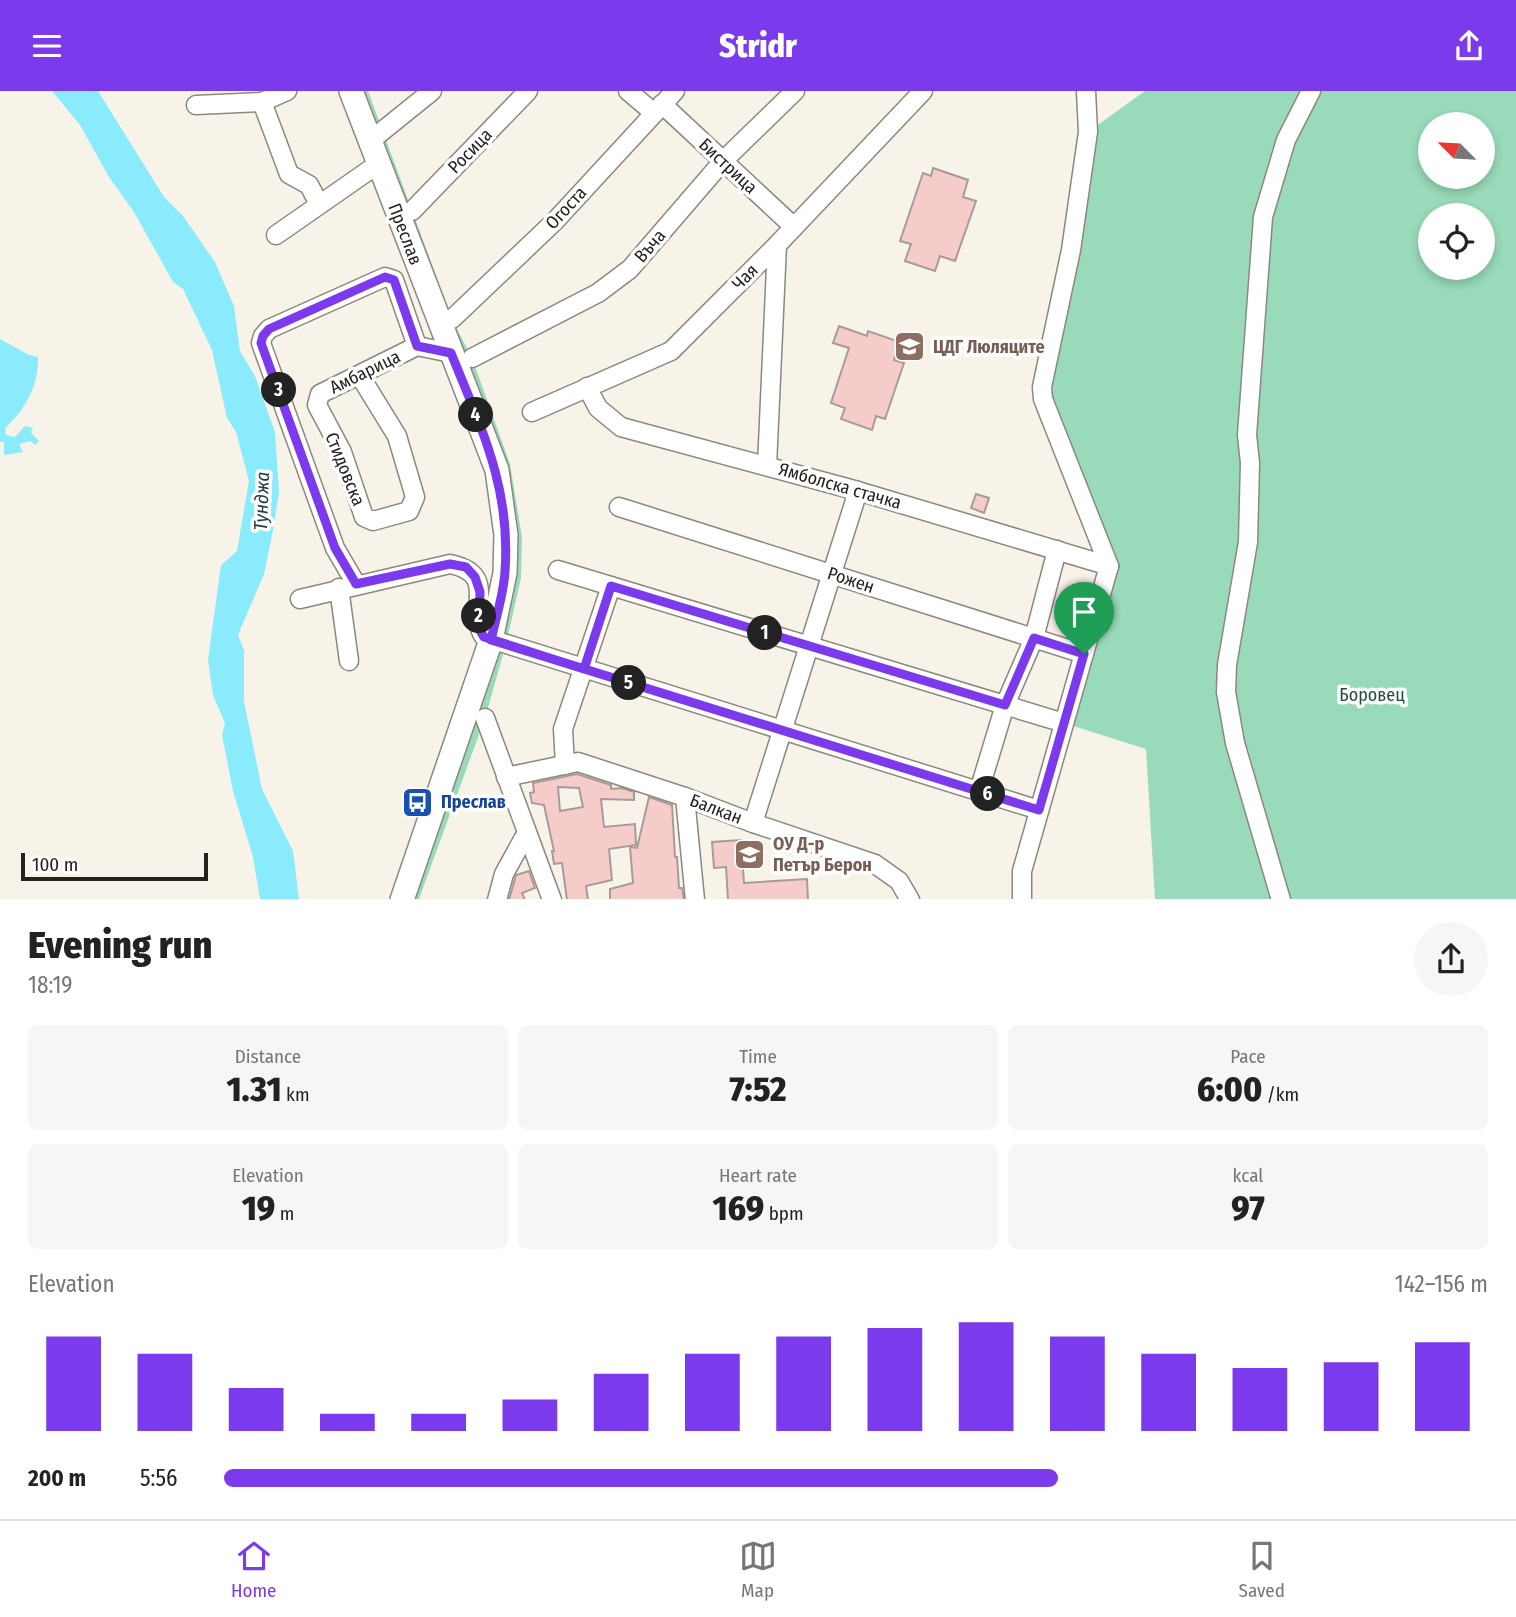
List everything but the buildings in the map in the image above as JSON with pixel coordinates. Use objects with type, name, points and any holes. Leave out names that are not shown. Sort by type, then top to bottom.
[{"type":"main road","name":"Преслав","points":[[351,91],[378,164],[462,355],[497,470],[506,535],[499,642],[402,899]]},
{"type":"street","points":[[196,105],[262,102],[287,91]]},
{"type":"street","points":[[370,141],[432,91]]},
{"type":"street","name":"Росица","points":[[412,211],[528,91]]},
{"type":"street","name":"Бистрица","points":[[628,91],[664,103],[794,227]]},
{"type":"street","name":"Въча","points":[[462,355],[598,293],[630,269],[723,161],[795,91]]},
{"type":"street","name":"Чая","points":[[532,412],[671,351],[777,245],[923,91]]},
{"type":"street","points":[[1022,899],[1022,871],[1109,566],[1043,399],[1042,387],[1071,250],[1088,132],[1086,91]]},
{"type":"street","points":[[1281,899],[1235,743],[1226,692],[1227,665],[1248,542],[1250,463],[1247,435],[1263,217],[1286,140],[1311,91]]},
{"type":"street","points":[[262,102],[289,174],[309,185],[319,205]]},
{"type":"street","name":"Огоста","points":[[452,319],[555,221],[664,103]]},
{"type":"street","points":[[276,235],[378,164]]},
{"type":"street","points":[[767,466],[777,245]]},
{"type":"street","points":[[349,661],[348,586],[261,343],[269,329],[385,277],[394,280],[417,346]]},
{"type":"street","name":"Амбарица","points":[[320,394],[417,346],[462,355]]},
{"type":"street","name":"Стидовска","points":[[320,394],[317,405],[342,452],[364,517],[373,521],[409,511],[415,497],[397,436],[360,376]]},
{"type":"street","name":"Ямболска стачка","points":[[587,387],[598,408],[621,427],[858,491],[1109,566]]},
{"type":"street","points":[[753,823],[858,491]]},
{"type":"street","name":"Рожен","points":[[619,507],[1084,654]]},
{"type":"street","points":[[979,791],[1005,705],[1034,638],[1057,550]]},
{"type":"street","points":[[299,599],[450,564],[466,567],[475,577],[480,592],[479,629],[484,637],[1039,810]]},
{"type":"street","points":[[558,570],[1064,723]]},
{"type":"street","points":[[565,765],[563,729],[611,586]]},
{"type":"street","points":[[485,718],[552,899]]},
{"type":"street","name":"Балкан","points":[[506,777],[578,762],[875,864],[899,881],[909,899]]},
{"type":"street","points":[[685,797],[695,899]]},
{"type":"street","points":[[497,899],[504,874],[526,834]]},
{"type":"green space","points":[[351,91],[368,91],[452,319],[472,358],[510,464],[522,537],[521,578],[485,718],[419,899],[402,899],[491,640],[503,503]]},
{"type":"green space","name":"Боровец","points":[[1145,91],[1516,91],[1516,899],[1155,899],[1146,749],[1064,723],[1109,566],[1042,387],[1088,132]]},
{"type":"water","name":"Тунджа","points":[[52,91],[98,91],[164,197],[183,216],[215,262],[234,306],[240,351],[255,376],[275,432],[279,492],[273,530],[264,574],[238,635],[244,650],[244,702],[262,789],[293,851],[299,899],[260,899],[253,857],[233,791],[222,735],[225,723],[213,695],[208,660],[221,565],[237,551],[249,481],[236,432],[227,418],[212,350],[183,289],[173,282],[134,212],[109,177],[80,125]]},
{"type":"water","points":[[0,339],[38,357],[36,377],[29,396],[19,413],[5,428],[6,435],[15,437],[25,426],[33,428],[31,433],[39,441],[35,445],[31,441],[19,444],[23,452],[4,455],[4,442],[0,442]]},
{"type":"place","name":"ЦДГ Люляците","points":[[910,347]]},
{"type":"place","name":"Преслав","points":[[418,802]]},
{"type":"place","name":"ОУ Д-р Петър Берон","points":[[750,854]]},
{"type":"route","points":[[1084,654],[1034,638],[1005,705],[611,586],[584,669],[506,644],[484,637],[479,629],[480,592],[475,577],[466,567],[450,564],[356,584],[335,548],[261,343],[263,336],[269,329],[385,277],[394,280],[417,346],[451,353],[497,470],[503,503],[505,573],[491,640],[584,669],[1039,810],[1084,654]]}]
